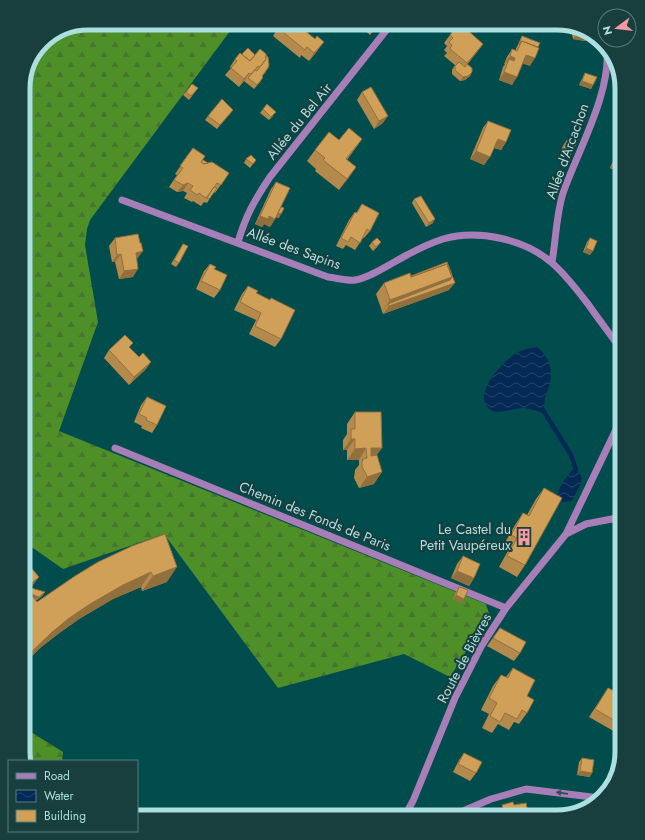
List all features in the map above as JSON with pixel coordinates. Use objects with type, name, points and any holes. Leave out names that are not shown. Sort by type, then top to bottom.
[{"type":"street","name":"Allée du Bel Air","points":[[238,242],[244,222],[253,202],[270,178],[386,30]]},
{"type":"street","name":"Allée d'Arcachon","points":[[552,262],[556,240],[557,218],[563,194],[603,91],[607,70],[607,60]]},
{"type":"street","name":"Allée des Sapins","points":[[122,200],[238,242],[328,277],[355,280],[365,277],[443,239],[458,236],[494,237],[516,243],[535,250],[552,262],[569,279],[615,341]]},
{"type":"street","name":"Route de Bièvres","points":[[408,810],[455,698],[482,644],[506,608],[566,534],[615,431]]},
{"type":"street","name":"Chemin des Fonds de Paris","points":[[115,448],[506,608]]},
{"type":"street","points":[[566,534],[586,524],[615,518]]},
{"type":"street","points":[[465,810],[491,799],[526,789],[592,797]]},
{"type":"green space","points":[[231,30],[90,220],[85,245],[98,322],[59,431],[486,604],[489,614],[450,677],[404,654],[278,688],[164,534],[63,569],[30,546],[30,85],[32,73],[42,53],[50,45],[66,34],[77,31]]},
{"type":"green space","points":[[30,731],[63,752],[62,760],[31,760]]},
{"type":"water","points":[[537,347],[547,358],[551,373],[550,383],[545,396],[542,413],[524,408],[502,412],[491,410],[486,404],[484,398],[485,390],[494,374],[516,353]]},
{"type":"water","points":[[573,469],[580,475],[581,482],[573,499],[571,501],[563,502],[559,498],[559,490]]},
{"type":"building","points":[[280,30],[304,30],[315,39],[317,36],[324,42],[314,53],[307,47],[305,50]]},
{"type":"building","points":[[454,30],[467,30],[483,44],[467,63],[450,49],[452,45],[449,42],[453,38],[450,35]]},
{"type":"building","points":[[522,36],[540,43],[538,47],[522,41],[519,45]]},
{"type":"building","points":[[522,41],[539,48],[535,58],[526,55],[517,77],[504,72],[509,59],[514,61],[515,58],[510,56],[512,49],[517,51]]},
{"type":"building","points":[[248,48],[255,55],[250,61],[242,54]]},
{"type":"building","points":[[260,49],[266,54],[266,59],[260,67],[258,66],[244,79],[231,68],[237,61],[235,59],[240,53],[250,61]]},
{"type":"building","points":[[266,55],[268,57],[269,65],[257,85],[248,78],[255,70],[257,71],[266,59]]},
{"type":"building","points":[[459,62],[465,67],[467,64],[472,68],[472,72],[468,76],[463,77],[455,70],[455,66]]},
{"type":"building","points":[[585,73],[597,77],[593,85],[582,81]]},
{"type":"building","points":[[192,84],[198,88],[191,96],[186,92]]},
{"type":"building","points":[[371,87],[388,116],[379,121],[362,92]]},
{"type":"building","points":[[222,99],[233,110],[220,125],[208,116]]},
{"type":"building","points":[[267,104],[276,112],[271,117],[263,109]]},
{"type":"building","points":[[488,121],[511,130],[506,142],[498,139],[490,157],[476,151]]},
{"type":"building","points":[[349,128],[362,139],[346,159],[356,167],[347,179],[323,160],[325,158],[315,150],[329,132],[339,140]]},
{"type":"building","points":[[567,140],[576,144],[572,152],[563,148]]},
{"type":"building","points":[[193,148],[205,156],[201,162],[204,164],[212,162],[229,173],[221,185],[217,183],[206,198],[199,193],[197,195],[190,190],[193,186],[188,183],[183,185],[174,180],[183,168],[180,166]]},
{"type":"building","points":[[251,155],[256,160],[253,164],[246,159]]},
{"type":"building","points":[[203,160],[208,163],[204,164],[201,162]]},
{"type":"building","points":[[276,182],[290,188],[275,219],[269,216],[268,219],[260,216]]},
{"type":"building","points":[[214,187],[217,188],[209,199],[207,198]]},
{"type":"building","points":[[421,196],[435,219],[429,223],[414,199]]},
{"type":"building","points":[[362,204],[379,213],[370,231],[367,229],[360,243],[351,237],[348,242],[341,238],[355,212],[357,213]]},
{"type":"building","points":[[281,207],[284,208],[281,214],[278,213]]},
{"type":"building","points":[[138,234],[143,251],[136,253],[138,269],[124,271],[121,254],[117,255],[115,238]]},
{"type":"building","points":[[377,238],[381,242],[376,247],[372,242]]},
{"type":"building","points":[[590,238],[597,241],[593,251],[586,248]]},
{"type":"building","points":[[183,244],[188,246],[179,263],[174,260]]},
{"type":"building","points":[[447,262],[455,283],[389,306],[388,304],[450,280],[452,277],[447,264],[411,277]]},
{"type":"building","points":[[210,264],[216,267],[214,269],[227,275],[220,290],[201,281]]},
{"type":"building","points":[[447,264],[452,277],[390,300],[384,283],[410,273],[411,277]]},
{"type":"building","points":[[248,286],[258,291],[256,293],[270,300],[271,298],[295,310],[281,339],[255,326],[261,313],[240,302]]},
{"type":"building","points":[[125,335],[133,343],[129,347],[139,357],[143,353],[151,362],[134,377],[109,350]]},
{"type":"building","points":[[147,397],[166,406],[157,425],[146,420],[147,418],[139,414]]},
{"type":"building","points":[[355,412],[381,412],[382,448],[371,448],[371,456],[377,455],[382,472],[367,477],[362,467],[363,459],[367,458],[366,448],[355,449],[355,439],[351,439],[351,429],[355,429]]},
{"type":"building","name":"Le Castel du Petit Vaupéreux","points":[[544,488],[562,498],[525,565],[507,556],[517,538],[511,535],[523,513],[529,516]]},
{"type":"building","points":[[165,534],[177,567],[153,576],[151,572],[123,585],[90,604],[68,619],[30,653],[30,608],[32,606],[30,604],[30,593],[37,602],[98,562],[132,546]]},
{"type":"building","points":[[463,556],[480,564],[474,578],[457,571]]},
{"type":"building","points":[[30,566],[39,577],[30,585]]},
{"type":"building","points":[[459,587],[468,590],[464,599],[456,595]]},
{"type":"building","points":[[30,589],[45,592],[39,597],[31,594]]},
{"type":"building","points":[[500,628],[526,642],[520,653],[493,638]]},
{"type":"building","points":[[513,668],[535,680],[527,696],[534,700],[527,713],[522,710],[517,719],[505,713],[500,722],[490,716],[497,703],[489,698],[501,675],[508,678]]},
{"type":"building","points":[[608,688],[614,691],[615,689],[615,721],[595,709]]},
{"type":"building","points":[[464,753],[482,762],[476,773],[458,764]]},
{"type":"building","points":[[582,758],[594,760],[592,773],[580,771]]},
{"type":"building","points":[[513,802],[514,805],[526,803],[528,810],[494,810],[503,808],[502,805]]},
{"type":"waterway","points":[[543,410],[571,455],[576,470]]},
{"type":"place","name":"Le Castel du Petit Vaupéreux","points":[[524,537]]}]
